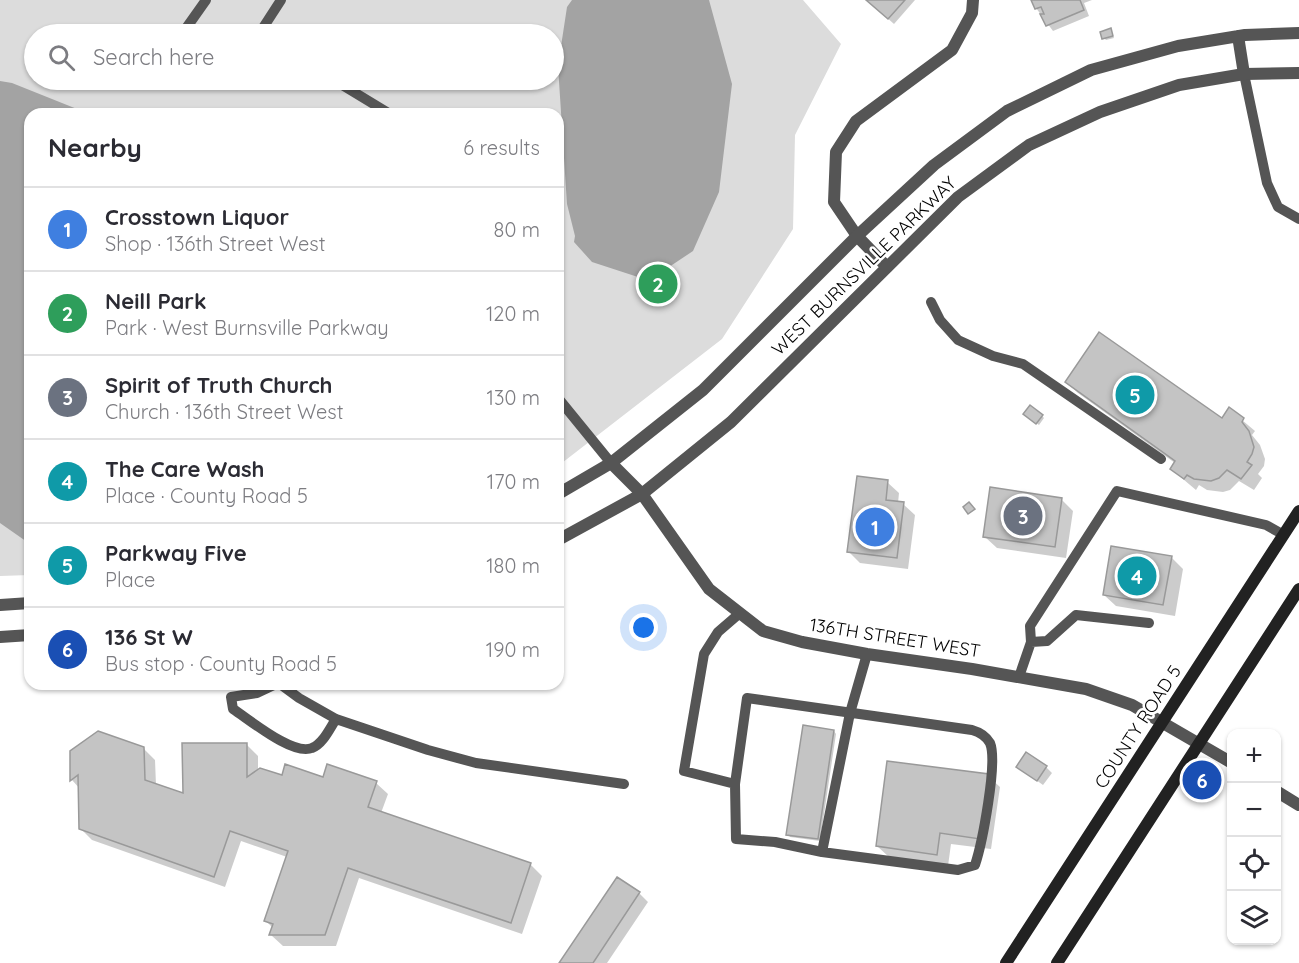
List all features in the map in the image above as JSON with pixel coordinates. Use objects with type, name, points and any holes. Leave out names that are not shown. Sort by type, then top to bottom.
[{"type":"main road","name":"COUNTY ROAD 5","points":[[1006,963],[1299,511]]},
{"type":"main road","points":[[1057,963],[1299,589]]},
{"type":"street","points":[[887,267],[857,236],[834,202],[836,152],[856,121],[952,50],[972,13],[973,0]]},
{"type":"street","name":"WEST BURNSVILLE PARKWAY","points":[[564,490],[611,463],[703,390],[857,236],[934,165],[1007,111],[1091,70],[1178,46],[1238,36],[1299,33]]},
{"type":"street","points":[[1238,36],[1244,74]]},
{"type":"street","name":"WEST BURNSVILLE PARKWAY","points":[[564,537],[642,494],[731,422],[958,197],[1029,145],[1100,112],[1179,85],[1244,74],[1299,73]]},
{"type":"street","name":"136TH STREET WEST","points":[[611,463],[642,494],[709,589],[763,631],[802,642],[867,654],[1086,689],[1132,705],[1227,760]]},
{"type":"street","points":[[0,605],[24,603]]},
{"type":"street","points":[[0,637],[24,635]]},
{"type":"street","points":[[1281,794],[1299,805]]},
{"type":"lane","points":[[189,24],[206,0]]},
{"type":"lane","points":[[267,24],[281,0]]},
{"type":"lane","points":[[1244,74],[1267,183],[1278,207],[1299,219]]},
{"type":"lane","points":[[350,90],[380,108]]},
{"type":"lane","points":[[931,302],[940,320],[958,339],[993,356],[1023,364],[1161,459]]},
{"type":"lane","points":[[564,405],[611,463]]},
{"type":"lane","points":[[1019,677],[1031,642],[1030,626],[1117,491],[1266,525],[1284,535]]},
{"type":"lane","points":[[735,784],[684,771],[704,654],[718,632],[740,613]]},
{"type":"lane","points":[[1031,642],[1047,641],[1076,615],[1149,623]]},
{"type":"lane","points":[[822,852],[850,712],[867,654]]},
{"type":"lane","points":[[264,690],[231,697],[233,709],[299,750],[311,749],[319,744],[336,719]]},
{"type":"lane","points":[[287,690],[336,719],[428,750],[476,763],[624,784]]},
{"type":"lane","points":[[747,698],[972,730],[981,733],[990,744],[992,763],[979,855],[975,865],[958,870],[822,852],[775,842],[736,839],[735,784],[747,698]]},
{"type":"shaded area","points":[[0,0],[803,0],[841,44],[795,135],[793,229],[722,339],[564,461],[564,108],[24,108],[24,575],[0,576]]},
{"type":"shaded area","points":[[572,0],[709,0],[732,84],[719,192],[693,251],[654,277],[641,278],[592,262],[574,242],[575,236],[567,204],[564,108],[561,108],[560,90],[564,90],[564,27],[567,7]]},
{"type":"shaded area","points":[[0,81],[12,83],[24,88],[24,90],[30,90],[74,108],[24,108],[24,540],[0,523]]},
{"type":"building","points":[[866,0],[905,0],[888,19]]},
{"type":"building","points":[[1031,0],[1080,0],[1084,10],[1046,26],[1040,14],[1044,14],[1041,7],[1035,9]]},
{"type":"building","points":[[1111,28],[1113,36],[1102,39],[1100,32]]},
{"type":"building","points":[[1099,332],[1222,418],[1229,407],[1244,418],[1242,422],[1249,431],[1254,447],[1247,462],[1252,465],[1241,479],[1227,470],[1219,478],[1211,481],[1194,479],[1187,475],[1184,479],[1170,469],[1175,461],[1065,382]]},
{"type":"building","points":[[1030,405],[1043,415],[1036,424],[1023,414]]},
{"type":"building","points":[[857,476],[888,480],[886,500],[904,502],[897,558],[847,552]]},
{"type":"building","points":[[990,487],[1062,498],[1055,547],[983,537]]},
{"type":"building","points":[[969,502],[975,509],[968,514],[963,507]]},
{"type":"building","points":[[1111,546],[1172,556],[1163,605],[1103,595]]},
{"type":"building","points":[[803,725],[834,730],[818,839],[786,835]]},
{"type":"building","points":[[98,731],[144,747],[145,780],[183,793],[182,743],[247,743],[247,777],[260,768],[282,775],[285,764],[323,777],[327,764],[377,781],[368,807],[531,863],[511,923],[348,868],[325,935],[269,935],[273,924],[264,921],[288,851],[230,831],[214,877],[79,829],[78,775],[70,781],[70,751]]},
{"type":"building","points":[[1026,752],[1047,766],[1037,781],[1016,767]]},
{"type":"building","points":[[887,761],[989,774],[980,839],[940,833],[937,855],[876,846]]},
{"type":"building","points":[[617,877],[640,892],[593,963],[559,963]]},
{"type":"place","name":"Neill Park","points":[[658,284]]},
{"type":"place","name":"Parkway Five","points":[[1135,395]]},
{"type":"place","name":"Spirit of Truth Church","points":[[1023,516]]},
{"type":"place","name":"Crosstown Liquor","points":[[875,527]]},
{"type":"place","name":"The Care Wash","points":[[1137,576]]},
{"type":"place","name":"136 St W","points":[[1202,780]]}]
